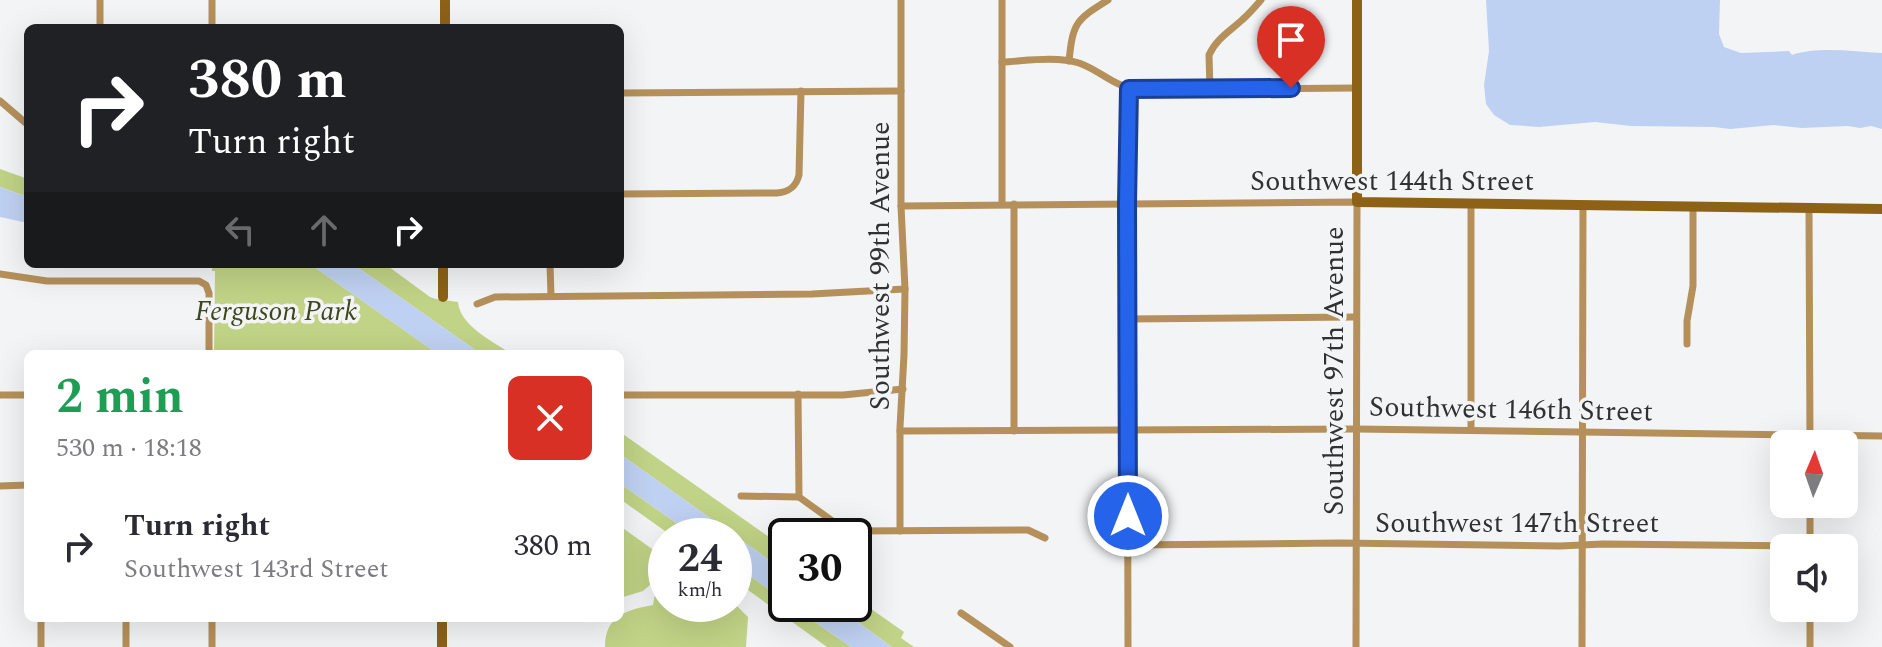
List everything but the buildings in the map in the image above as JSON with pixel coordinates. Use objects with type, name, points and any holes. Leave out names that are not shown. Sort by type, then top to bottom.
[{"type":"street","points":[[100,0],[100,24]]},
{"type":"street","points":[[212,0],[212,24]]},
{"type":"street","points":[[445,0],[445,24]]},
{"type":"street","name":"Southwest 99th Avenue","points":[[900,531],[905,289],[901,206],[901,0]]},
{"type":"street","points":[[1002,0],[1002,204]]},
{"type":"street","points":[[1069,61],[1076,25],[1108,0]]},
{"type":"street","points":[[1210,90],[1211,50],[1261,0]]},
{"type":"street","name":"Southwest 97th Avenue","points":[[1356,647],[1357,0]]},
{"type":"street","points":[[1002,62],[1069,61],[1086,66],[1129,89],[1356,88]]},
{"type":"street","points":[[1128,647],[1129,89]]},
{"type":"street","points":[[624,194],[777,193],[792,189],[800,171],[801,91]]},
{"type":"street","points":[[624,93],[901,91]]},
{"type":"street","points":[[0,101],[24,122]]},
{"type":"street","name":"Southwest 144th Street","points":[[901,206],[1357,202],[1882,209]]},
{"type":"street","points":[[1471,203],[1471,430]]},
{"type":"street","points":[[1014,204],[1014,431]]},
{"type":"street","points":[[1582,647],[1583,205]]},
{"type":"street","points":[[1687,344],[1693,286],[1693,206]]},
{"type":"street","points":[[1809,208],[1810,430]]},
{"type":"street","points":[[443,268],[443,297]]},
{"type":"street","points":[[550,268],[551,296]]},
{"type":"street","points":[[0,274],[47,281],[195,280],[206,285],[209,293],[209,350]]},
{"type":"street","points":[[477,304],[495,297],[812,294],[905,289]]},
{"type":"street","points":[[1127,319],[1356,317]]},
{"type":"street","points":[[624,395],[852,394],[903,389]]},
{"type":"street","points":[[798,394],[799,497]]},
{"type":"street","points":[[0,395],[24,395]]},
{"type":"street","name":"Southwest 146th Street","points":[[900,431],[1356,429],[1770,433]]},
{"type":"street","name":"Southwest 146th Street","points":[[1858,435],[1882,436]]},
{"type":"street","points":[[0,486],[24,485]]},
{"type":"street","points":[[741,496],[799,497],[847,529],[1028,530],[1045,538]]},
{"type":"street","name":"Southwest 147th Street","points":[[1128,545],[1357,543],[1770,546]]},
{"type":"street","points":[[961,613],[1010,647]]},
{"type":"street","points":[[41,622],[41,647]]},
{"type":"street","points":[[126,622],[126,647]]},
{"type":"street","points":[[212,622],[212,647]]},
{"type":"street","points":[[442,622],[442,647]]},
{"type":"street","points":[[1810,622],[1810,647]]},
{"type":"green space","points":[[0,169],[24,178],[24,196],[0,187]]},
{"type":"green space","name":"Ferguson Park","points":[[212,268],[316,268],[432,350],[214,350],[215,271]]},
{"type":"green space","points":[[359,268],[390,268],[430,297],[458,302],[460,311],[471,326],[505,350],[475,350]]},
{"type":"green space","points":[[624,435],[742,518],[710,518],[624,457]]},
{"type":"green space","points":[[625,487],[669,518],[648,519],[624,502]]},
{"type":"green space","points":[[752,525],[768,536],[768,559],[752,548]]},
{"type":"green space","points":[[624,529],[648,546],[648,587],[624,597]]},
{"type":"green space","points":[[752,577],[768,589],[768,604],[752,593]]},
{"type":"green space","points":[[648,606],[648,622],[748,622],[746,647],[605,647],[612,622],[624,622],[624,613]]},
{"type":"green space","points":[[872,610],[904,632],[901,638],[914,647],[892,647],[858,622],[872,622]]},
{"type":"green space","points":[[792,622],[815,622],[851,647],[827,647]]},
{"type":"water","points":[[1486,0],[1720,0],[1719,34],[1724,47],[1741,53],[1789,51],[1792,55],[1825,50],[1882,53],[1882,129],[1871,126],[1802,128],[1774,125],[1730,129],[1595,122],[1539,127],[1510,125],[1494,115],[1486,104],[1484,85],[1489,51]]},
{"type":"water","points":[[0,187],[24,196],[24,222],[0,217]]},
{"type":"water","points":[[316,268],[359,268],[475,350],[432,350]]},
{"type":"water","points":[[624,457],[710,518],[669,518],[624,486]]},
{"type":"water","points":[[752,548],[768,559],[768,589],[752,577]]},
{"type":"water","points":[[815,622],[858,622],[892,647],[851,647]]},
{"type":"route","points":[[1128,516],[1129,89],[1291,88]]}]
